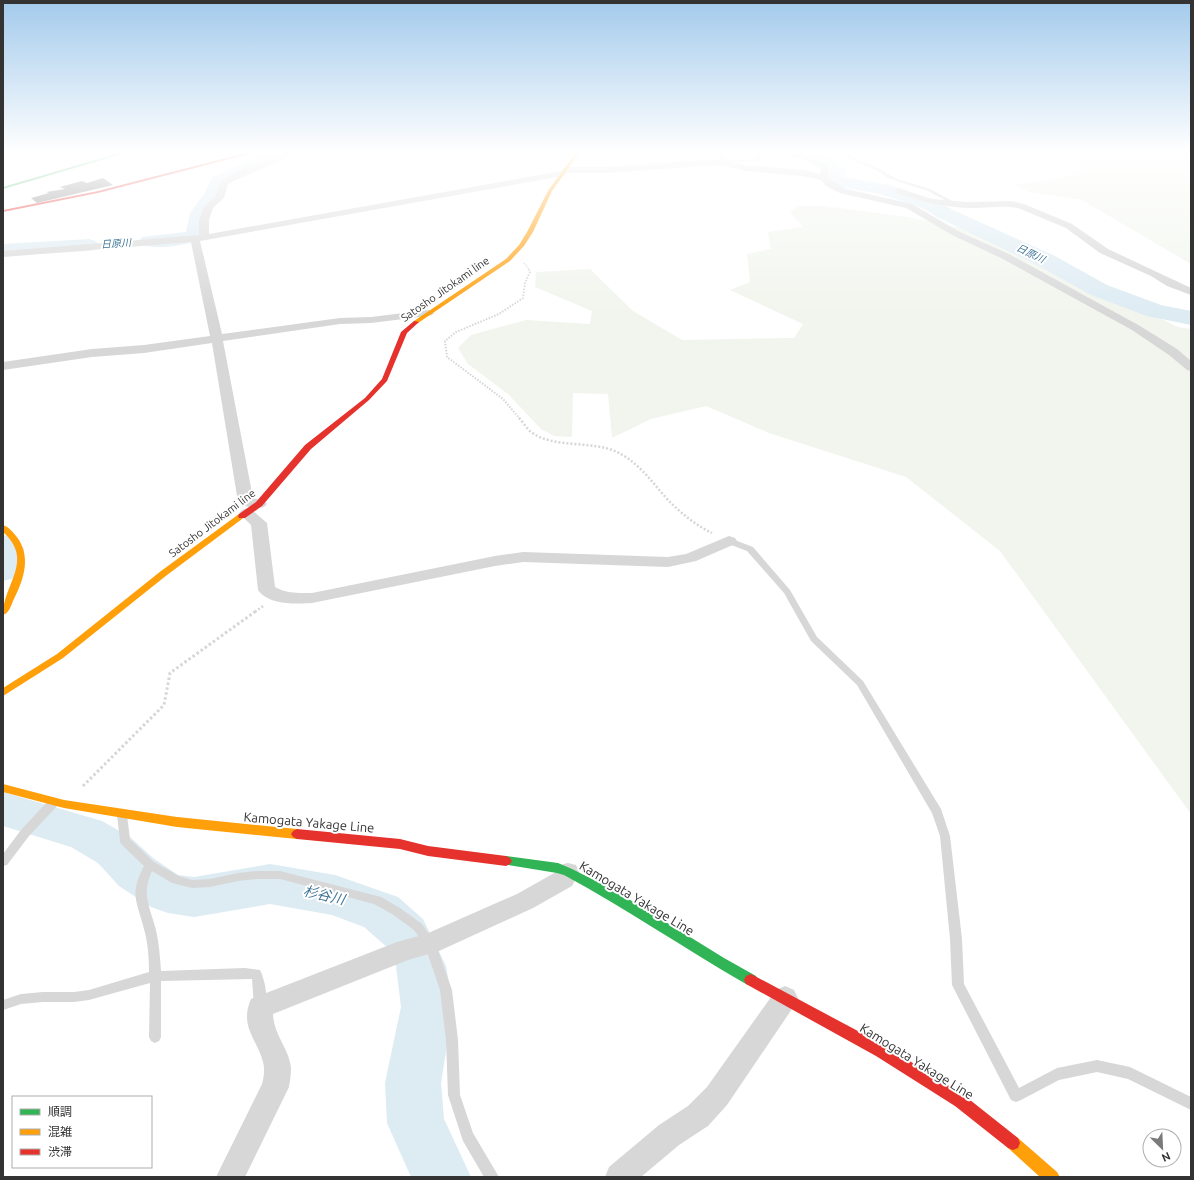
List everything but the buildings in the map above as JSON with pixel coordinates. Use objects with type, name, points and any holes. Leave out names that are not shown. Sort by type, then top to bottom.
[{"type":"main road","points":[[3,210],[20,207]]},
{"type":"main road","name":"Satosho Jitokami line","points":[[3,693],[60,656],[164,573],[253,508],[308,447],[367,399],[385,380],[404,332],[428,312],[508,260],[530,232],[542,207]]},
{"type":"main road","points":[[3,528],[10,533],[18,544],[22,555],[19,574],[3,612]]},
{"type":"main road","name":"Kamogata Yakage Line","points":[[3,788],[59,803],[177,822],[400,844],[428,851],[558,868],[610,894],[719,962],[881,1051],[960,1101],[1035,1161],[1052,1177]]},
{"type":"street","points":[[209,207],[200,238],[246,502],[253,508],[259,523],[267,590],[277,596],[294,599],[312,598],[495,561],[523,557],[668,562],[690,558],[729,541]]},
{"type":"street","points":[[3,254],[200,238],[371,207]]},
{"type":"street","points":[[911,207],[957,234],[1006,256],[1136,328],[1173,352],[1191,367]]},
{"type":"street","points":[[1024,207],[1069,226],[1104,251],[1155,274],[1171,284],[1191,292]]},
{"type":"street","points":[[3,366],[92,353],[144,349],[217,340],[340,321],[371,320],[428,312]]},
{"type":"street","points":[[230,1177],[275,1087],[278,1075],[278,1064],[261,1026],[260,1007],[420,946],[525,901],[564,879],[568,872]]},
{"type":"street","points":[[619,1177],[668,1135],[698,1116],[717,1096],[785,998]]},
{"type":"lane","points":[[729,541],[750,549],[756,555],[787,592],[814,639],[860,683],[937,812],[945,836],[956,939],[958,985],[1016,1096],[1057,1074],[1097,1066],[1130,1073],[1191,1104]]},
{"type":"lane","points":[[3,862],[47,810],[59,803]]},
{"type":"lane","points":[[122,814],[125,841],[149,866],[176,880],[192,884],[210,883],[238,877],[257,875],[280,875],[355,893],[377,900],[396,911],[418,927],[420,946],[446,990],[452,1040],[454,1095],[468,1136],[492,1177]]},
{"type":"lane","points":[[149,866],[141,888],[141,905],[150,929],[156,976],[155,1037]]},
{"type":"lane","points":[[3,1005],[21,999],[89,995],[156,976],[256,974],[259,982],[260,1007]]},
{"type":"path","points":[[516,251],[522,254],[523,262],[528,267],[530,272],[525,283],[523,298],[499,314],[462,328],[450,336],[445,341],[446,357],[503,399],[531,432],[543,438],[556,441],[616,451],[638,465],[671,502],[701,528],[729,541]]},
{"type":"path","points":[[59,803],[164,705],[170,673],[277,596]]},
{"type":"shaded area","points":[[796,207],[833,207],[907,217],[971,230],[1040,262],[1093,292],[1151,314],[1178,327],[1191,329],[1191,814],[1000,551],[906,477],[769,433],[706,406],[651,419],[612,438],[608,394],[573,393],[572,437],[554,436],[541,429],[508,394],[468,364],[458,348],[471,335],[526,320],[590,324],[592,311],[535,287],[536,272],[590,269],[633,311],[682,340],[794,338],[803,324],[730,290],[750,282],[747,254],[771,249],[768,232],[803,227],[790,213]]},
{"type":"shaded area","points":[[1094,207],[1191,207],[1191,264]]},
{"type":"waterway","name":"日原川","points":[[149,241],[180,239],[195,236],[200,213],[204,207]]},
{"type":"waterway","name":"日原川","points":[[934,207],[1047,261],[1099,290],[1155,311],[1191,318]]},
{"type":"waterway","name":"日原川","points":[[3,250],[89,245]]},
{"type":"waterway","name":"杉谷川","points":[[3,545],[7,549],[6,563],[3,571]]},
{"type":"waterway","name":"杉谷川","points":[[3,809],[86,834],[114,850],[136,872],[168,893],[194,897],[270,884],[335,895],[381,912],[406,934],[421,966],[427,1007],[413,1083],[416,1123],[441,1177]]},
{"type":"traffic: fast","points":[[506,861],[558,868],[568,872],[610,894],[719,962],[751,980]]},
{"type":"traffic: slow","points":[[416,322],[508,260],[521,246],[530,232],[542,207]]},
{"type":"traffic: slow","points":[[3,693],[60,656],[164,573],[242,516]]},
{"type":"traffic: slow","points":[[3,528],[13,537],[19,547],[21,557],[21,568],[18,579],[3,612]]},
{"type":"traffic: slow","points":[[3,788],[64,804],[177,822],[297,834]]},
{"type":"traffic: slow","points":[[1013,1143],[1052,1177]]},
{"type":"traffic: jam","points":[[3,211],[23,207]]},
{"type":"traffic: jam","points":[[242,516],[259,504],[308,447],[367,399],[385,380],[404,332],[416,322]]},
{"type":"traffic: jam","points":[[297,834],[400,844],[428,851],[506,861]]},
{"type":"traffic: jam","points":[[751,980],[881,1051],[960,1101],[1013,1143]]}]
